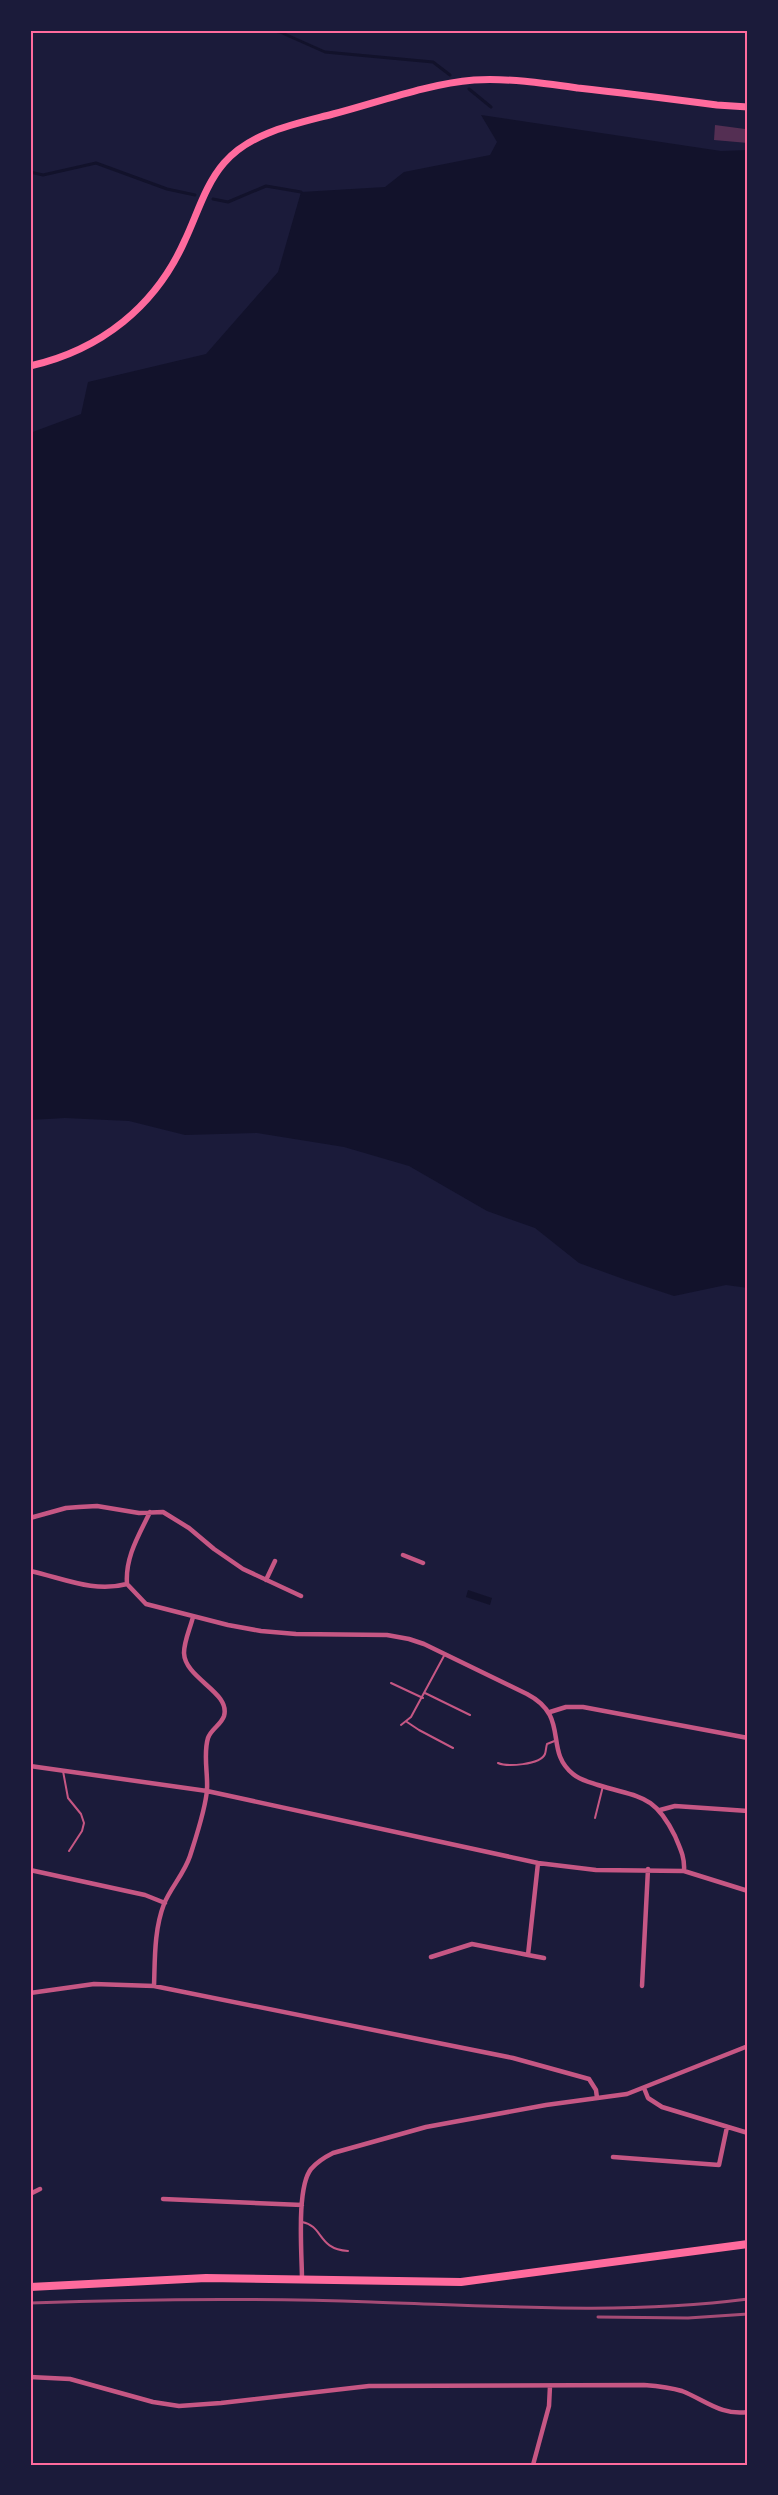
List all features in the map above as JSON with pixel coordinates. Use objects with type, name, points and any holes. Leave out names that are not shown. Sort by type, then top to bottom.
[{"type":"main road","points":[[30,366],[50,361],[105,337],[130,318],[152,296],[174,262],[207,189],[223,164],[236,152],[277,129],[449,84],[489,80],[531,82],[717,105],[748,106]]},
{"type":"main road","points":[[30,2287],[164,2279],[429,2283],[475,2281],[748,2244]]},
{"type":"street","points":[[30,1518],[66,1508],[97,1506],[139,1513],[168,1514],[243,1569],[301,1596]]},
{"type":"street","points":[[150,1512],[127,1561],[127,1584],[147,1604],[193,1617],[261,1631],[396,1636],[424,1644],[536,1698],[550,1712],[555,1724],[562,1761],[569,1771],[581,1779],[635,1795],[649,1801],[660,1810],[684,1856],[684,1871]]},
{"type":"street","points":[[403,1555],[423,1563]]},
{"type":"street","points":[[266,1580],[275,1561]]},
{"type":"street","points":[[30,1571],[91,1587],[110,1588],[127,1584]]},
{"type":"street","points":[[154,1986],[158,1926],[165,1903],[183,1874],[190,1856],[207,1791],[209,1737],[222,1720],[225,1711],[220,1698],[194,1675],[187,1665],[184,1654],[185,1643],[193,1617]]},
{"type":"street","points":[[550,1712],[566,1707],[583,1707],[748,1738]]},
{"type":"street","points":[[30,1766],[207,1791],[538,1863],[596,1870],[684,1871],[748,1891]]},
{"type":"street","points":[[660,1810],[675,1806],[748,1811]]},
{"type":"street","points":[[528,1955],[538,1863]]},
{"type":"street","points":[[642,1986],[648,1869]]},
{"type":"street","points":[[30,1870],[145,1895],[165,1903]]},
{"type":"street","points":[[431,1957],[472,1944],[544,1958]]},
{"type":"street","points":[[30,1993],[94,1984],[154,1986],[513,2058],[589,2079],[593,2083],[597,2098]]},
{"type":"street","points":[[302,2280],[302,2205],[305,2181],[310,2170],[319,2161],[333,2153],[426,2127],[627,2094],[748,2046]]},
{"type":"street","points":[[644,2088],[648,2098],[662,2108],[748,2133]]},
{"type":"street","points":[[613,2157],[719,2165],[728,2127]]},
{"type":"street","points":[[30,2194],[40,2190]]},
{"type":"street","points":[[163,2199],[302,2205]]},
{"type":"street","points":[[30,2377],[70,2379],[153,2402],[179,2406],[369,2386],[490,2384],[659,2386],[684,2392],[724,2412],[748,2412]]},
{"type":"street","points":[[533,2465],[549,2406],[550,2386]]},
{"type":"lane","points":[[401,1725],[407,1722],[423,1698],[445,1654]]},
{"type":"lane","points":[[391,1683],[423,1698]]},
{"type":"lane","points":[[425,1693],[470,1715]]},
{"type":"lane","points":[[407,1722],[453,1748]]},
{"type":"lane","points":[[498,1762],[511,1766],[541,1758],[545,1754],[547,1744],[557,1740]]},
{"type":"lane","points":[[63,1771],[68,1798],[81,1814],[84,1822],[82,1831],[69,1851]]},
{"type":"lane","points":[[595,1818],[603,1786]]},
{"type":"lane","points":[[302,2222],[314,2227],[325,2244],[348,2251]]},
{"type":"shaded area","points":[[481,115],[721,151],[748,150],[748,1288],[726,1285],[674,1296],[626,1280],[579,1263],[535,1228],[487,1211],[409,1166],[344,1147],[257,1133],[185,1135],[129,1121],[65,1118],[30,1120],[30,433],[81,414],[88,382],[206,354],[278,272],[301,192],[385,187],[404,172],[490,155],[497,142]]},
{"type":"shaded area","points":[[468,1590],[492,1598],[490,1605],[466,1597]]},
{"type":"building","points":[[746,118],[748,143],[714,140],[715,125],[745,129]]},
{"type":"waterway","points":[[267,30],[280,32],[325,52],[433,62],[450,75]]},
{"type":"waterway","points":[[469,89],[491,107]]},
{"type":"waterway","points":[[30,172],[43,175],[96,163],[167,189],[195,195]]},
{"type":"waterway","points":[[213,199],[228,202],[266,186],[301,192]]},
{"type":"railway","points":[[30,2303],[243,2300],[607,2308],[654,2307],[748,2299]]},
{"type":"railway","points":[[598,2317],[688,2318],[748,2314]]}]
